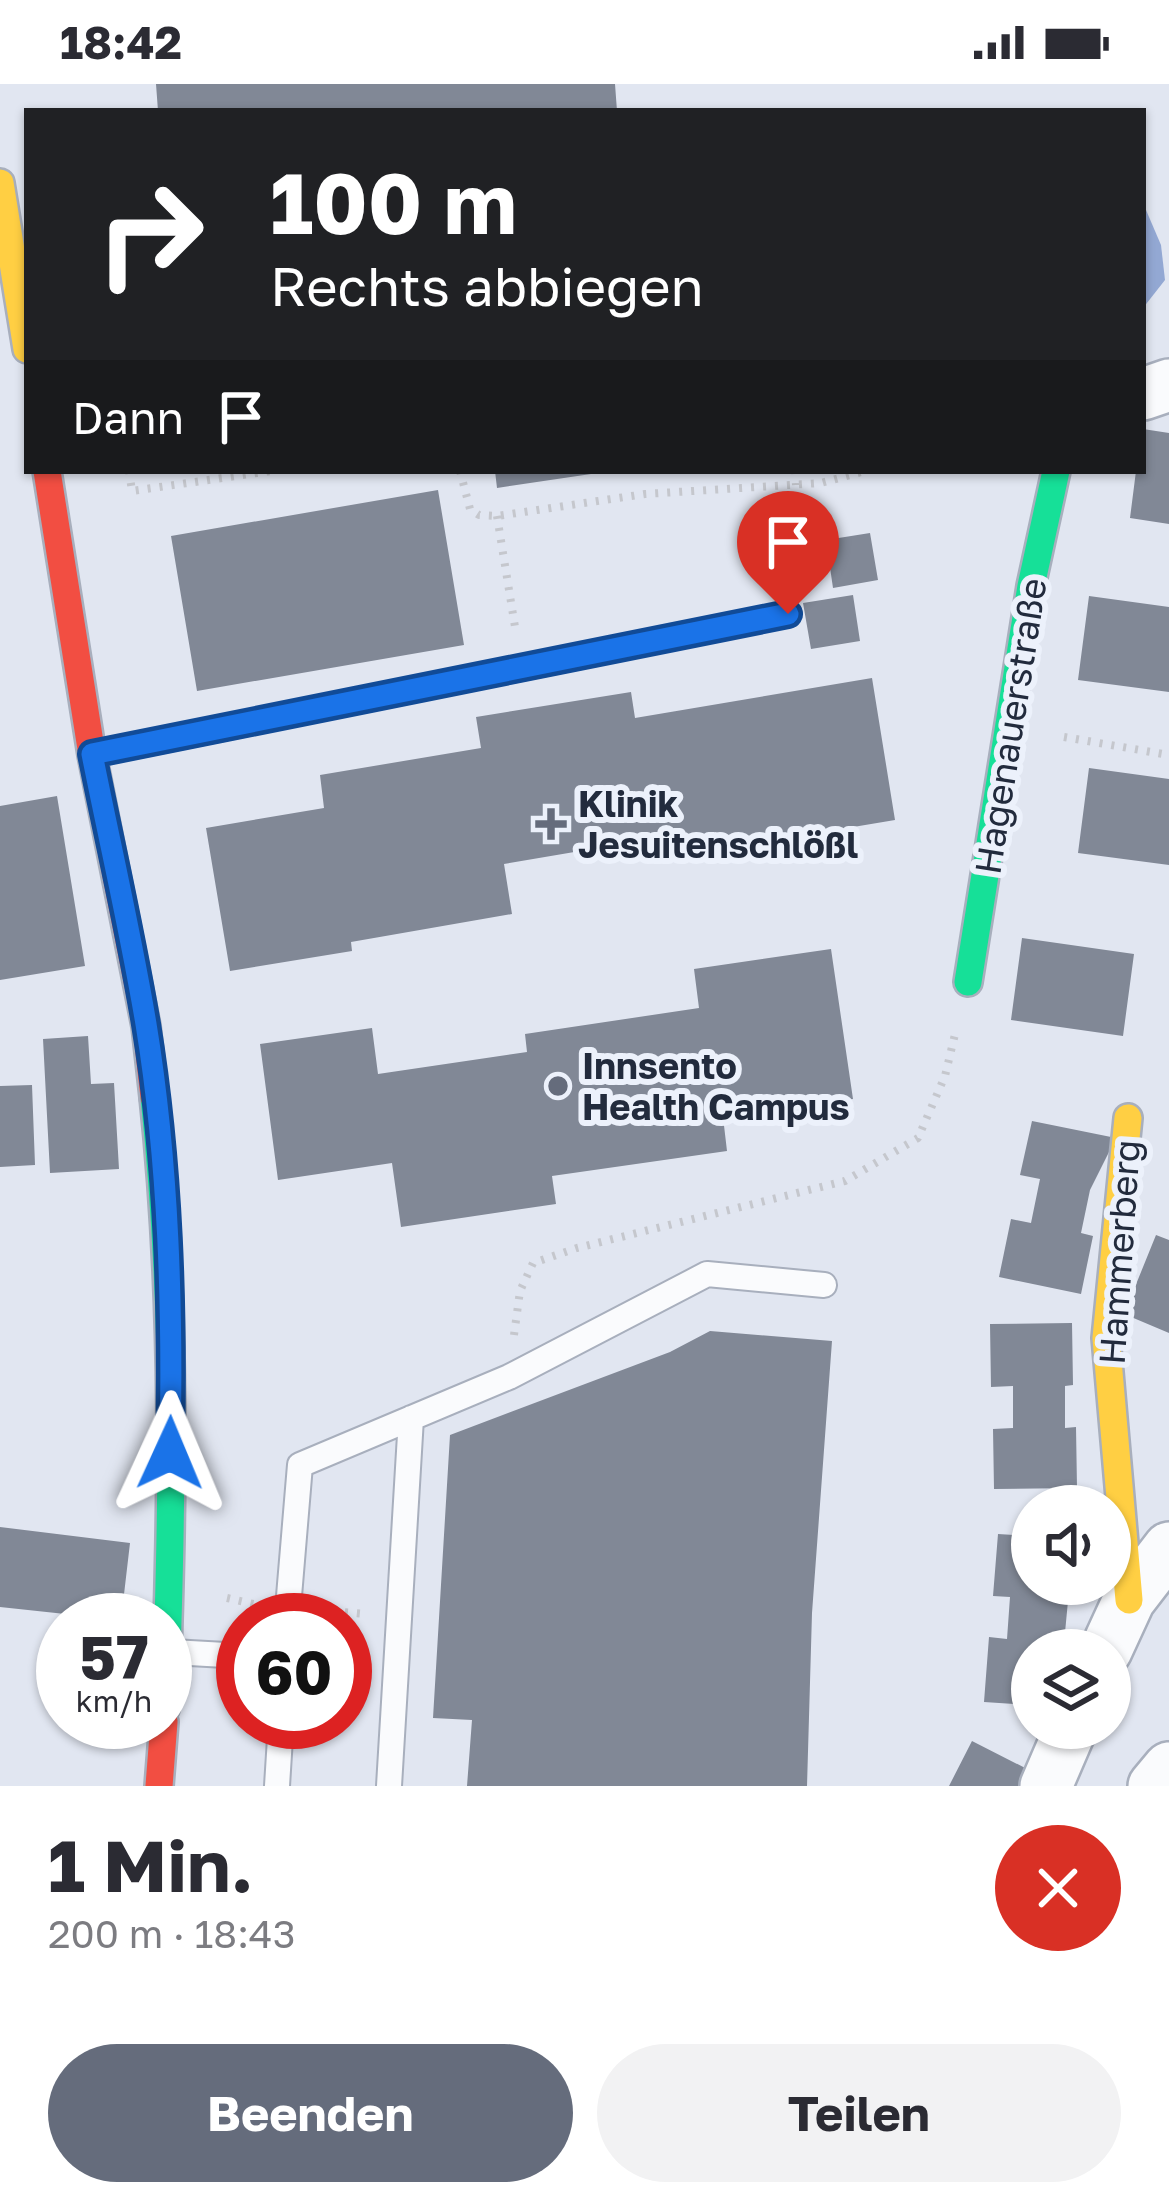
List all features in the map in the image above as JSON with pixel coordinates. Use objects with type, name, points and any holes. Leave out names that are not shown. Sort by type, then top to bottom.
[{"type":"main road","points":[[0,183],[24,331]]},
{"type":"main road","points":[[46,474],[92,754],[146,1026],[165,1200],[172,1344],[170,1593]]},
{"type":"main road","name":"Hagenauerstraße","points":[[968,982],[1031,586],[1055,474]]},
{"type":"main road","name":"Hammerberg","points":[[1119,1485],[1106,1338],[1128,1118]]},
{"type":"main road","points":[[159,1786],[162,1749]]},
{"type":"street","name":"Hammerberg","points":[[1131,1597],[1169,1548]]},
{"type":"street","points":[[1046,1786],[1063,1749]]},
{"type":"street","points":[[1154,1786],[1169,1768]]},
{"type":"lane","points":[[92,754],[788,614]]},
{"type":"lane","points":[[289,1593],[300,1465],[509,1377],[707,1274],[824,1285]]},
{"type":"lane","points":[[389,1786],[411,1418]]},
{"type":"lane","points":[[278,1786],[279,1749]]},
{"type":"path","points":[[129,474],[131,491],[250,474]]},
{"type":"path","points":[[461,474],[470,509],[497,516],[645,494],[821,483],[854,474]]},
{"type":"path","points":[[795,474],[796,484]]},
{"type":"path","points":[[497,516],[522,668]]},
{"type":"path","points":[[1008,730],[1169,755]]},
{"type":"path","points":[[509,1377],[520,1291],[533,1263],[845,1181],[918,1138],[945,1076],[968,982]]},
{"type":"water","points":[[1146,210],[1161,245],[1165,280],[1146,304]]},
{"type":"building","points":[[156,84],[615,84],[617,108],[158,108]]},
{"type":"building","points":[[1146,429],[1169,433],[1169,524],[1130,518],[1136,474],[1146,474]]},
{"type":"building","points":[[495,474],[591,474],[497,488]]},
{"type":"building","points":[[438,490],[464,645],[197,691],[171,536]]},
{"type":"building","points":[[870,533],[878,580],[833,588],[826,540]]},
{"type":"building","points":[[853,595],[860,641],[811,649],[803,603]]},
{"type":"building","points":[[1089,596],[1169,607],[1169,692],[1078,680]]},
{"type":"building","name":"Klinik Jesuitenschlößl","points":[[872,678],[895,820],[655,860],[651,839],[504,864],[512,914],[351,942],[352,951],[230,971],[206,828],[324,808],[320,775],[481,748],[476,717],[631,692],[635,718]]},
{"type":"building","points":[[1089,768],[1169,779],[1169,865],[1078,853]]},
{"type":"building","points":[[57,796],[85,966],[0,980],[0,806]]},
{"type":"building","points":[[1022,938],[1134,954],[1123,1036],[1011,1020]]},
{"type":"building","name":"Innsento Health Campus","points":[[831,949],[853,1099],[723,1117],[727,1151],[552,1176],[556,1204],[401,1227],[392,1163],[278,1180],[260,1044],[372,1028],[378,1074],[527,1052],[525,1034],[699,1008],[694,969]]},
{"type":"building","points":[[88,1036],[91,1084],[114,1083],[119,1169],[50,1173],[43,1039]]},
{"type":"building","points":[[32,1085],[35,1165],[0,1167],[0,1086]]},
{"type":"building","points":[[1032,1121],[1116,1138],[1090,1190],[1081,1233],[1093,1236],[1081,1294],[999,1277],[1011,1219],[1031,1223],[1040,1179],[1020,1175]]},
{"type":"building","points":[[1156,1235],[1169,1240],[1169,1333],[1124,1314]]},
{"type":"building","points":[[1072,1323],[1073,1385],[1065,1386],[1065,1428],[1076,1427],[1077,1485],[994,1489],[993,1429],[1013,1428],[1013,1386],[991,1387],[990,1324]]},
{"type":"building","points":[[710,1331],[832,1341],[812,1613],[807,1786],[467,1786],[472,1720],[433,1718],[450,1435],[670,1352]]},
{"type":"building","points":[[0,1527],[130,1543],[124,1593],[36,1593],[36,1611],[0,1607]]},
{"type":"building","points":[[998,1534],[1011,1535],[1011,1605],[1068,1605],[1065,1629],[1011,1629],[1011,1704],[984,1702],[989,1637],[1007,1639],[1010,1597],[993,1596]]},
{"type":"building","points":[[972,1741],[1031,1771],[1023,1786],[949,1786]]},
{"type":"traffic: fast","points":[[968,982],[1031,586],[1055,474]]},
{"type":"traffic: fast","points":[[154,1097],[171,1403],[169,1593]]},
{"type":"traffic: slow","points":[[0,183],[24,331]]},
{"type":"traffic: slow","points":[[1119,1485],[1106,1338],[1128,1118]]},
{"type":"traffic: jam","points":[[47,474],[92,755],[146,1026],[154,1097]]},
{"type":"traffic: jam","points":[[159,1786],[162,1749]]},
{"type":"place","name":"Klinik Jesuitenschlößl","points":[[551,824]]},
{"type":"place","name":"Innsento Health Campus","points":[[558,1086]]},
{"type":"route","points":[[170,1453],[168,1248],[146,1026],[92,754],[788,614]]}]
